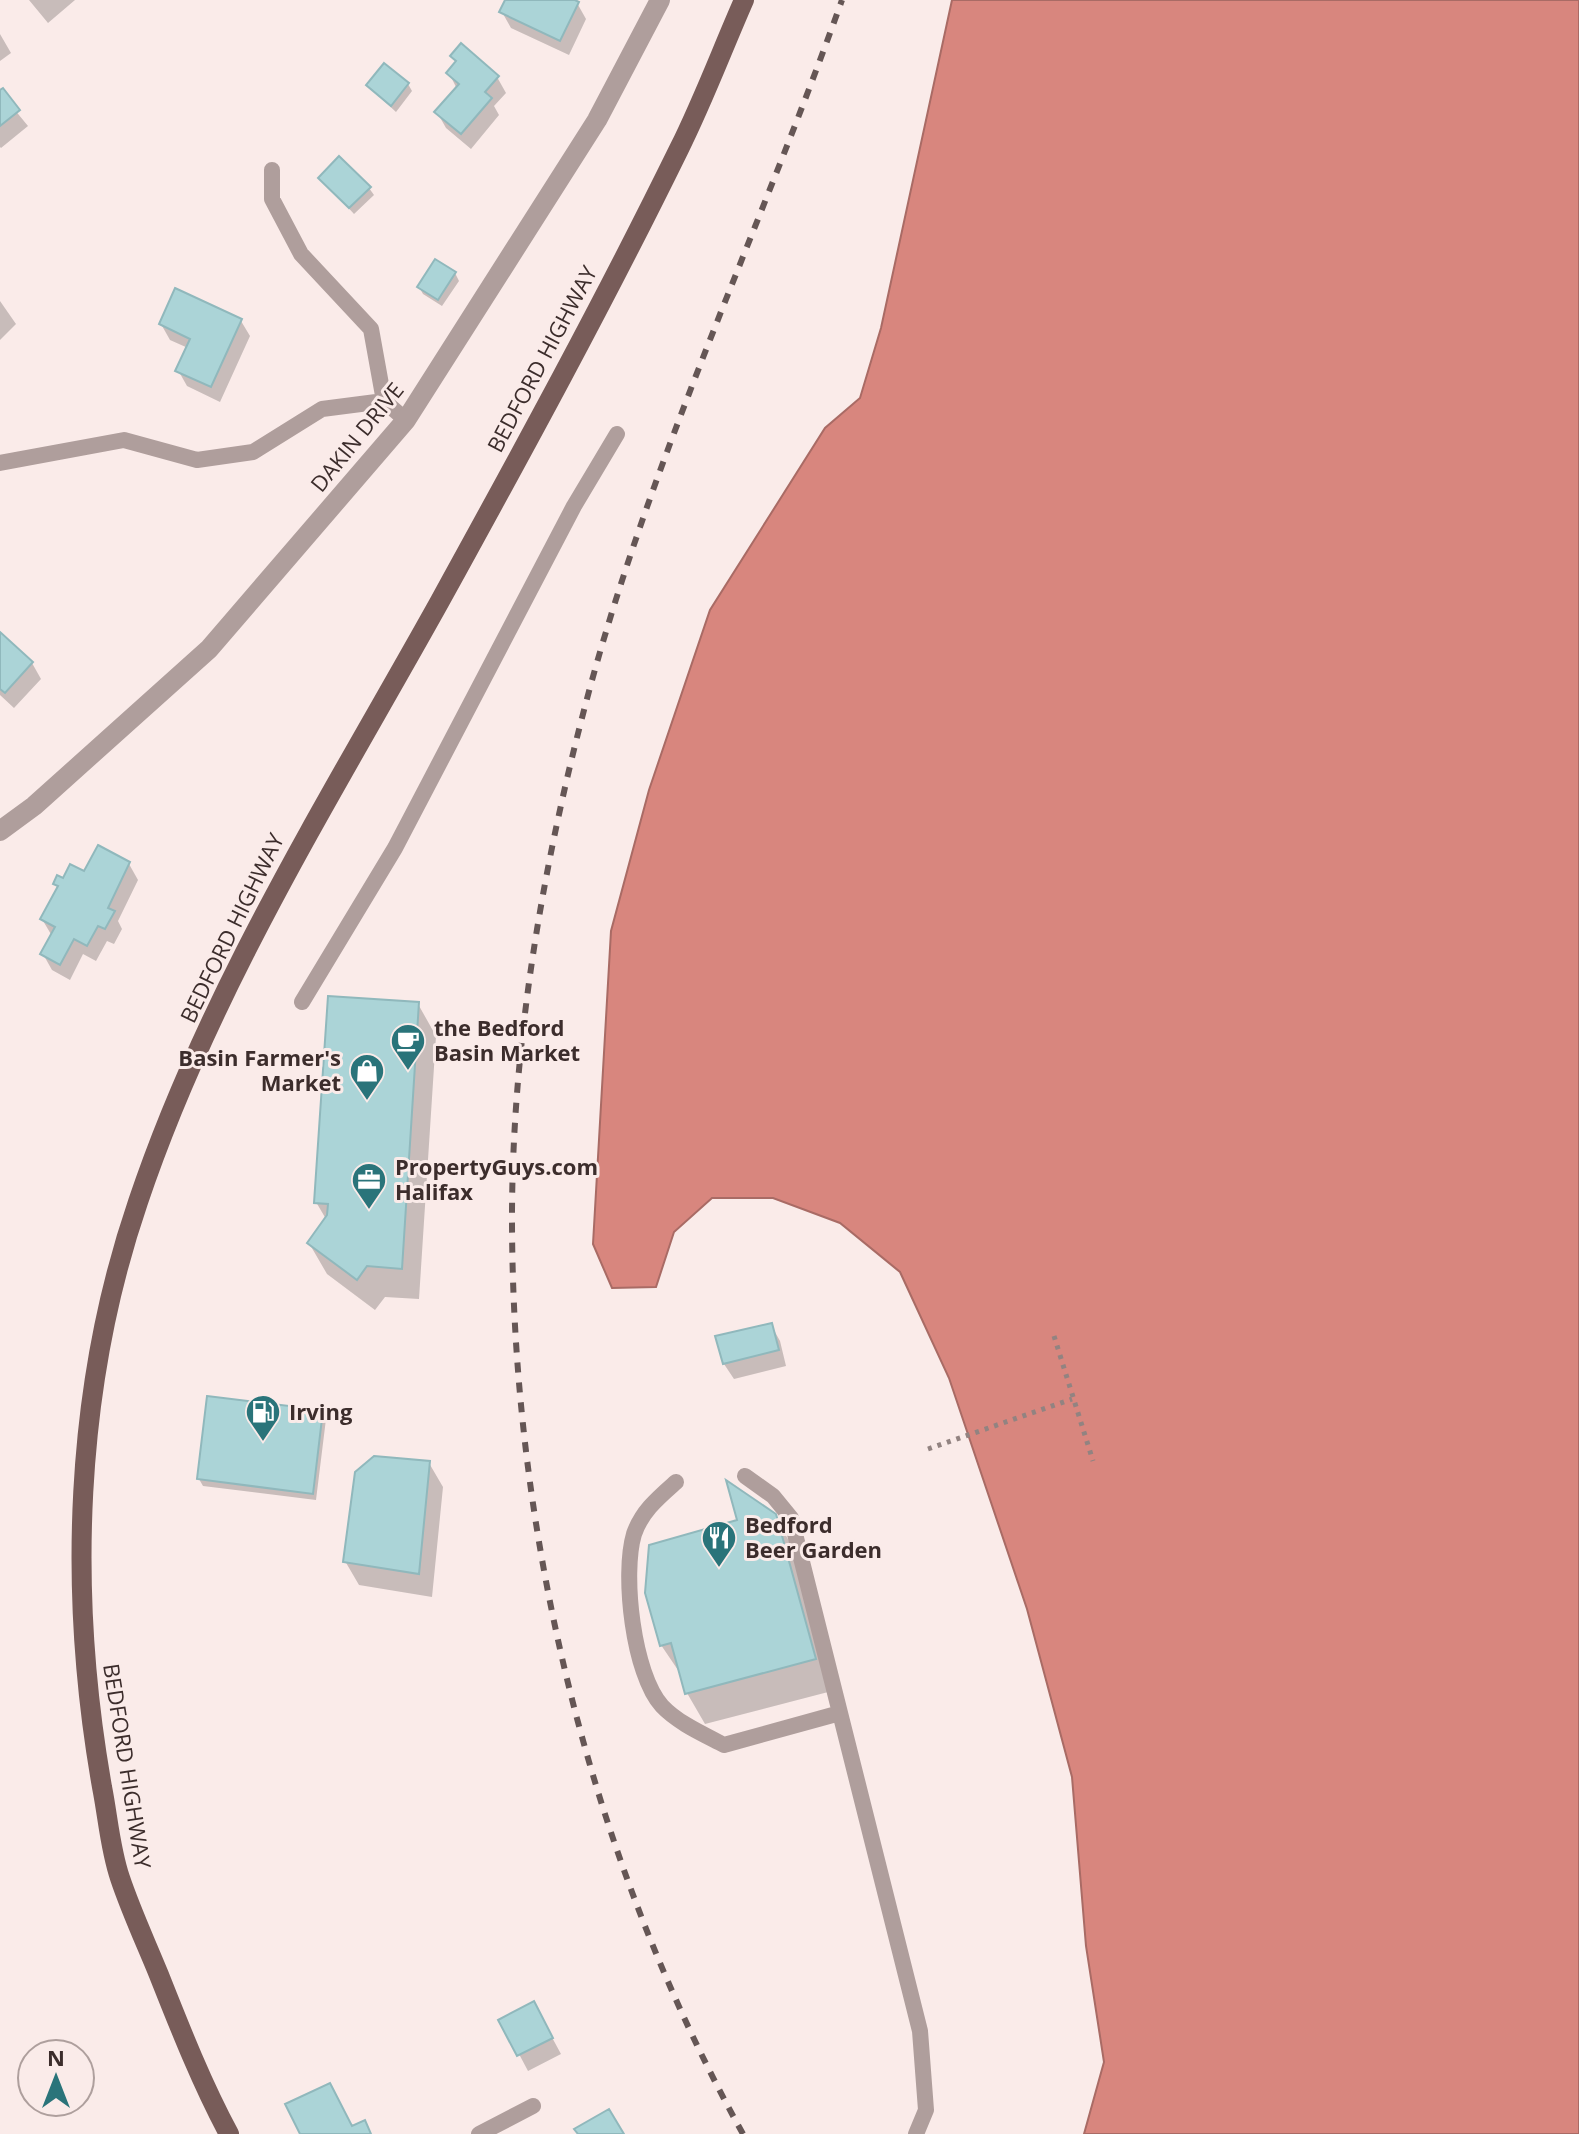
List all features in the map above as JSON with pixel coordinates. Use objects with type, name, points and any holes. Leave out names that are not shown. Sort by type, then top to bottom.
[{"type":"main road","name":"BEDFORD HIGHWAY","points":[[229,2134],[175,2015],[118,1874],[91,1722],[82,1622],[81,1534],[98,1367],[120,1261],[138,1200],[218,1007],[303,837],[438,604],[578,344],[681,146],[744,0]]},
{"type":"street","name":"DAKIN DRIVE","points":[[0,831],[34,806],[209,649],[406,420],[597,120],[660,0]]},
{"type":"lane","points":[[272,170],[272,199],[301,254],[371,329],[384,401],[406,420]]},
{"type":"lane","points":[[0,463],[124,440],[197,460],[253,452],[322,409],[384,401]]},
{"type":"lane","points":[[302,1002],[395,848],[574,506],[617,434]]},
{"type":"lane","points":[[745,1476],[773,1496],[791,1518],[920,2031],[926,2110],[916,2134]]},
{"type":"lane","points":[[676,1482],[648,1506],[635,1534],[630,1565],[631,1620],[639,1660],[660,1705],[688,1726],[724,1745],[840,1713]]},
{"type":"lane","points":[[479,2134],[533,2106]]},
{"type":"path","points":[[1054,1336],[1093,1461]]},
{"type":"path","points":[[928,1449],[1072,1399]]},
{"type":"shaded area","points":[[952,0],[1579,0],[1579,2134],[1084,2134],[1104,2062],[1086,1946],[1072,1777],[1027,1609],[949,1378],[900,1272],[840,1223],[773,1198],[712,1198],[674,1232],[656,1287],[612,1288],[593,1244],[611,931],[649,790],[710,610],[825,428],[860,398],[881,328]]},
{"type":"building","points":[[505,0],[579,2],[560,41],[499,12]]},
{"type":"building","points":[[461,43],[499,76],[485,92],[492,98],[461,134],[434,112],[459,84],[446,73],[456,61],[450,56]]},
{"type":"building","points":[[384,63],[409,83],[391,106],[366,85]]},
{"type":"building","points":[[3,88],[20,110],[0,126],[0,90]]},
{"type":"building","points":[[339,156],[371,187],[349,208],[318,178]]},
{"type":"building","points":[[435,259],[456,272],[438,300],[417,287]]},
{"type":"building","points":[[175,288],[242,319],[211,387],[175,371],[190,339],[159,324]]},
{"type":"building","points":[[0,632],[33,662],[5,693],[0,689]]},
{"type":"building","points":[[98,845],[130,862],[108,908],[115,911],[105,929],[98,926],[87,946],[74,939],[60,965],[40,954],[55,927],[40,919],[58,886],[53,884],[57,875],[63,878],[70,864],[84,871]]},
{"type":"building","name":"Basin Farmer's Market","points":[[328,996],[419,1002],[402,1269],[367,1266],[357,1280],[307,1243],[327,1215],[328,1204],[314,1203]]},
{"type":"building","points":[[772,1323],[779,1350],[723,1364],[715,1336]]},
{"type":"building","points":[[207,1396],[323,1410],[313,1494],[197,1479]]},
{"type":"building","points":[[374,1456],[430,1461],[419,1574],[343,1562],[355,1472]]},
{"type":"building","name":"Bedford Beer Garden","points":[[726,1480],[776,1514],[816,1659],[685,1694],[671,1643],[660,1646],[645,1593],[649,1545],[737,1520]]},
{"type":"building","points":[[534,2001],[553,2038],[517,2056],[498,2020]]},
{"type":"building","points":[[330,2083],[352,2126],[365,2120],[371,2134],[300,2134],[285,2104]]},
{"type":"building","points":[[609,2109],[624,2134],[578,2134],[574,2129]]},
{"type":"railway","points":[[743,2134],[689,2027],[641,1917],[602,1803],[569,1687],[544,1569],[526,1450],[515,1331],[514,1149],[532,961],[554,836],[583,714],[609,623],[670,443],[842,0]]},
{"type":"place","name":"the Bedford Basin Market","points":[[408,1072]]},
{"type":"place","name":"Basin Farmer's Market","points":[[367,1102]]},
{"type":"place","name":"PropertyGuys.com Halifax","points":[[369,1211]]},
{"type":"place","name":"Irving","points":[[263,1443]]},
{"type":"place","name":"Bedford Beer Garden","points":[[719,1569]]}]
